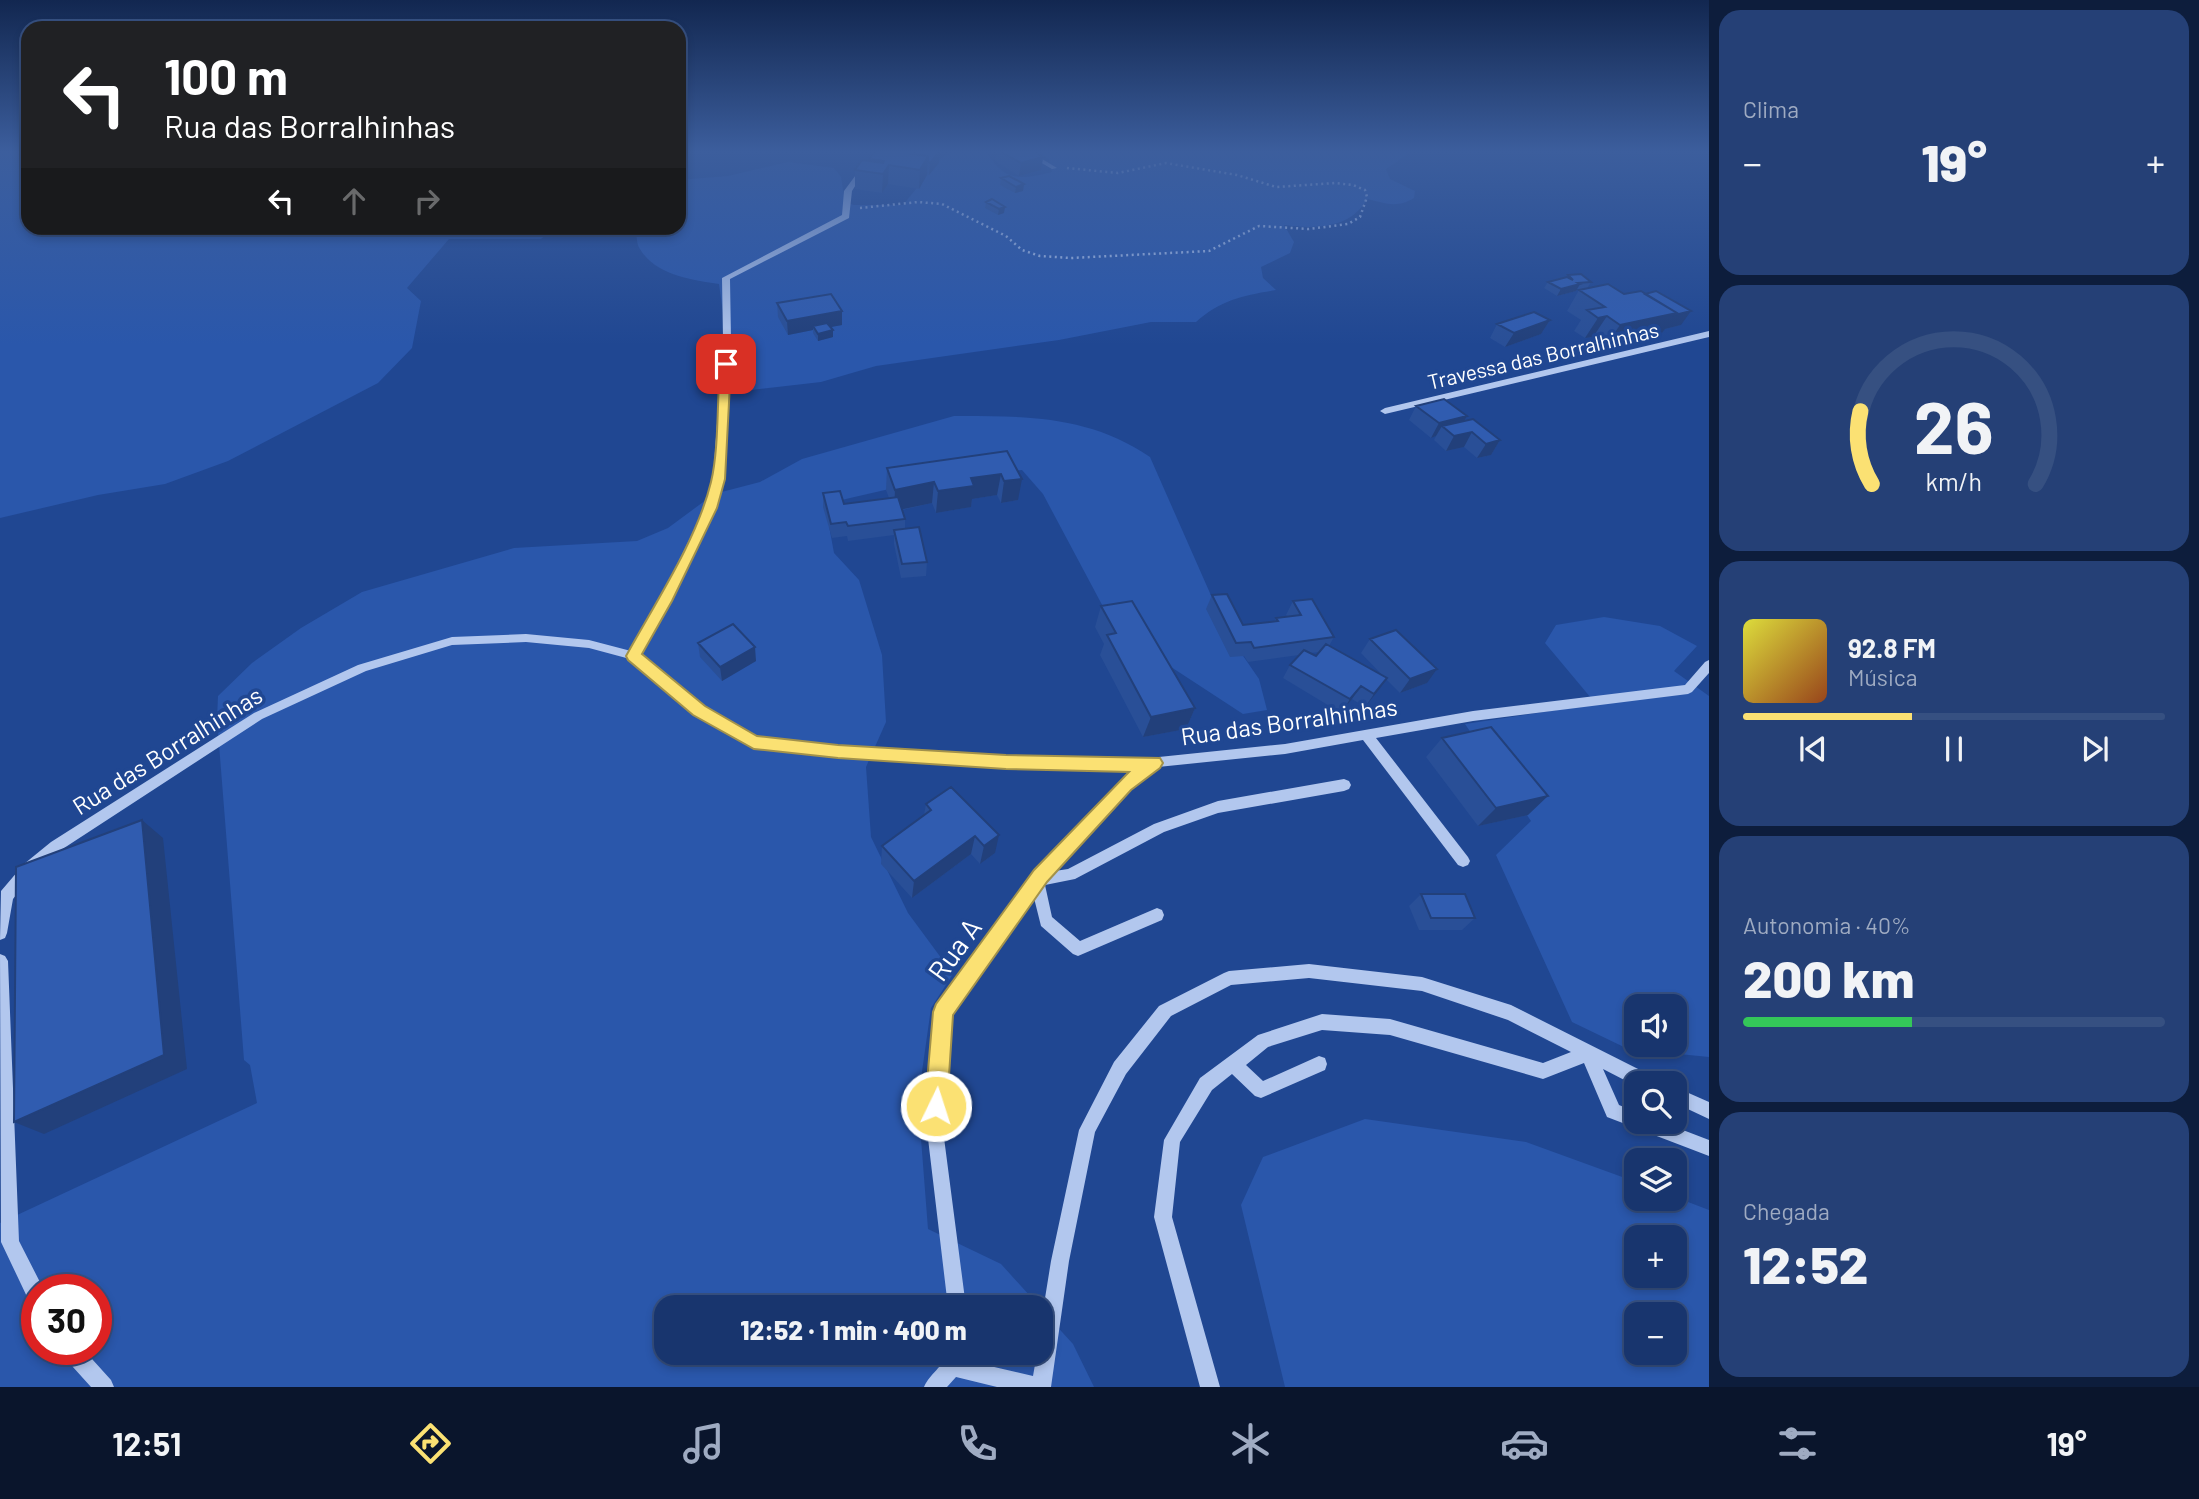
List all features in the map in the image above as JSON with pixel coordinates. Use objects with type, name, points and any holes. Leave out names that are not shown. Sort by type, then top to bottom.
[{"type":"street","points":[[634,656],[665,601],[710,508],[718,479],[727,339],[726,278],[846,216]]},
{"type":"street","name":"Travessa das Borralhinhas","points":[[1385,411],[1709,334]]},
{"type":"street","name":"Rua das Borralhinhas","points":[[0,933],[6,896],[29,868],[56,846],[258,716],[362,668],[452,641],[526,638],[589,644],[634,656],[699,710],[754,743],[1006,762],[1130,765],[1286,749],[1473,716],[1688,689],[1709,665]]},
{"type":"street","points":[[1366,735],[1463,861]]},
{"type":"street","name":"Rua A","points":[[955,1295],[934,1130],[943,1012],[1037,880],[1125,785],[1154,763]]},
{"type":"street","points":[[1157,915],[1077,949],[1046,921],[1037,880],[1070,874],[1159,828],[1218,807],[1345,785]]},
{"type":"street","points":[[0,961],[10,1242],[26,1274]]},
{"type":"street","points":[[970,1365],[1039,1387],[1060,1261],[1087,1130],[1120,1068],[1165,1011],[1229,978],[1309,971],[1422,984],[1511,1013],[1624,1071]]},
{"type":"street","points":[[1210,1387],[1163,1217],[1172,1140],[1206,1084],[1264,1041],[1322,1022],[1390,1027],[1543,1071],[1588,1053]]},
{"type":"street","points":[[1588,1053],[1614,1111],[1624,1115]]},
{"type":"street","points":[[1233,1063],[1261,1090],[1319,1064]]},
{"type":"street","points":[[1687,1101],[1709,1111]]},
{"type":"street","points":[[1672,1134],[1709,1148]]},
{"type":"street","points":[[84,1365],[104,1387]]},
{"type":"street","points":[[934,1387],[950,1365]]},
{"type":"path","points":[[965,216],[1006,236],[1022,250],[1040,256],[1071,258],[1209,251],[1259,226],[1331,228],[1348,224],[1360,216]]},
{"type":"shaded area","points":[[0,216],[21,216],[21,235],[546,235],[541,239],[449,239],[407,288],[421,301],[412,348],[378,383],[228,461],[165,484],[98,495],[0,518]]},
{"type":"shaded area","points":[[686,216],[1351,216],[1328,225],[1284,225],[1294,242],[1290,253],[1261,267],[1263,278],[1276,290],[1233,300],[1214,308],[1196,322],[1151,322],[1059,340],[876,366],[821,382],[726,393],[737,358],[727,342],[719,284],[686,278],[664,270],[647,258],[638,244],[637,235],[686,235]]},
{"type":"shaded area","points":[[954,416],[1006,416],[1056,421],[1104,433],[1127,443],[1150,457],[1228,634],[1259,679],[1267,710],[1243,714],[1168,665],[1108,616],[1043,494],[1022,470],[947,478],[825,504],[834,553],[859,580],[882,655],[886,722],[866,767],[871,837],[908,913],[953,974],[931,1008],[918,1100],[928,1229],[1001,1264],[1029,1295],[654,1295],[654,1365],[1053,1365],[1053,1322],[1073,1344],[1094,1387],[0,1387],[0,1223],[257,1103],[250,1065],[244,1060],[217,719],[218,696],[252,663],[301,628],[362,592],[514,548],[637,541],[668,528],[714,494],[760,482],[802,459]]},
{"type":"shaded area","points":[[1604,617],[1660,626],[1697,646],[1674,671],[1709,696],[1709,1057],[1687,1055],[1687,994],[1624,994],[1624,1047],[1572,1022],[1496,855],[1531,821],[1465,724],[1596,704],[1545,643],[1556,625]]},
{"type":"shaded area","points":[[1365,1119],[1526,1142],[1624,1178],[1624,1211],[1687,1211],[1687,1202],[1709,1210],[1709,1387],[1285,1387],[1241,1205],[1263,1157]]},
{"type":"building","points":[[1581,274],[1591,282],[1561,289],[1548,282],[1567,277],[1573,280],[1568,275]]},
{"type":"building","points":[[1608,284],[1624,294],[1641,291],[1677,313],[1620,325],[1607,316],[1598,318],[1587,310],[1605,307],[1579,290]]},
{"type":"building","points":[[1656,291],[1691,311],[1675,315],[1677,313],[1645,294]]},
{"type":"building","points":[[831,294],[842,311],[787,321],[777,303]]},
{"type":"building","points":[[1534,312],[1550,320],[1514,333],[1497,324]]},
{"type":"building","points":[[827,323],[833,330],[818,334],[813,326]]},
{"type":"building","points":[[1444,399],[1467,416],[1439,423],[1416,406]]},
{"type":"building","points":[[1473,419],[1500,440],[1486,444],[1472,432],[1454,436],[1442,426]]},
{"type":"building","points":[[1007,451],[1022,479],[1004,481],[1001,474],[971,478],[974,486],[938,491],[934,482],[895,490],[887,468]]},
{"type":"building","points":[[840,491],[844,504],[898,497],[905,519],[848,526],[846,522],[831,524],[823,493]]},
{"type":"building","points":[[919,527],[927,562],[902,564],[894,530]]},
{"type":"building","points":[[1227,594],[1243,625],[1301,615],[1293,601],[1312,599],[1334,637],[1254,648],[1251,642],[1236,643],[1212,595]]},
{"type":"building","points":[[1132,601],[1195,708],[1151,717],[1107,635],[1116,633],[1101,606]]},
{"type":"building","points":[[733,624],[755,647],[720,667],[698,643]]},
{"type":"building","points":[[1396,630],[1437,669],[1410,679],[1370,639]]},
{"type":"building","points":[[1326,644],[1387,678],[1374,694],[1361,686],[1350,699],[1290,665],[1304,650],[1316,656]]},
{"type":"building","points":[[1491,727],[1548,796],[1496,808],[1442,738]]},
{"type":"building","points":[[951,787],[999,835],[984,846],[975,836],[914,881],[882,846],[931,810],[926,804]]},
{"type":"building","points":[[142,820],[164,1055],[14,1122],[16,867]]},
{"type":"building","points":[[1421,894],[1465,894],[1475,918],[1431,918]]},
{"type":"route","points":[[726,364],[718,479],[710,508],[665,601],[634,656],[699,710],[754,743],[1006,762],[1130,765],[1154,763],[1125,785],[1041,876],[943,1012],[936,1106]]}]
